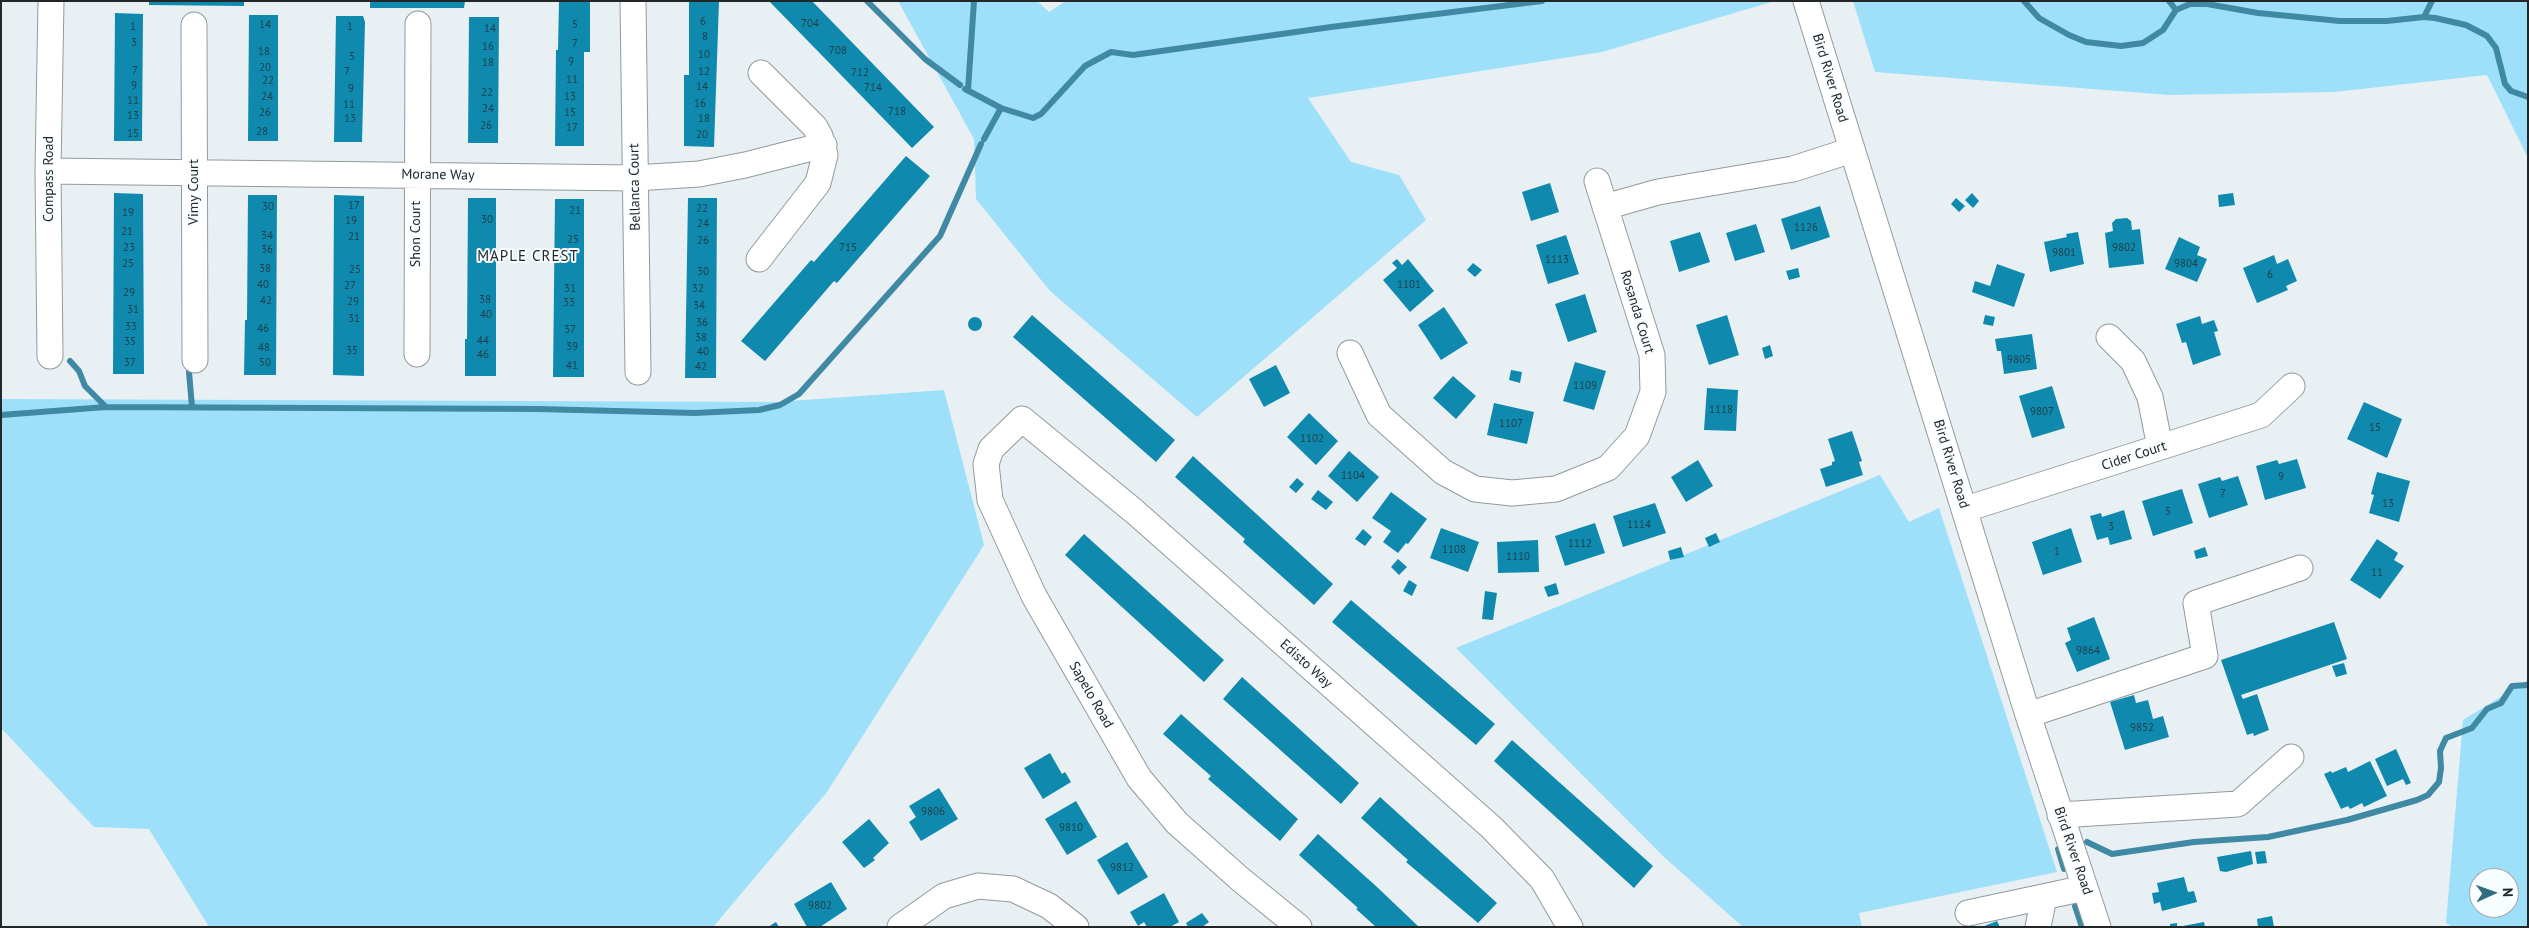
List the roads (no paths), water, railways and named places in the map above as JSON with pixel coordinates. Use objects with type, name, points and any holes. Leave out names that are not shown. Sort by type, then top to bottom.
[{"type":"street","name":"Compass Road","points":[[50,356],[48,170],[51,1]]},
{"type":"street","name":"Bellanca Court","points":[[632,1],[638,372]]},
{"type":"street","name":"Bird River Road","points":[[1806,1],[1966,509],[2028,715],[2098,927]]},
{"type":"street","name":"Shon Court","points":[[417,354],[416,175],[418,24]]},
{"type":"street","name":"Vimy Court","points":[[194,25],[194,360]]},
{"type":"street","points":[[759,259],[818,183],[823,172],[824,145],[815,127],[761,73]]},
{"type":"street","name":"Morane Way","points":[[48,170],[634,178],[699,174],[745,165],[824,145]]},
{"type":"street","points":[[1605,206],[1658,192],[1793,169],[1852,150]]},
{"type":"street","name":"Rosanda Court","points":[[1350,352],[1378,415],[1443,472],[1475,489],[1512,493],[1556,489],[1608,468],[1636,436],[1653,392],[1652,355],[1597,181]]},
{"type":"street","points":[[2109,337],[2133,362],[2146,388],[2150,397],[2160,447]]},
{"type":"street","name":"Cider Court","points":[[1966,509],[2261,415],[2292,386]]},
{"type":"street","name":"Sapelo Road","points":[[1022,419],[991,449],[986,464],[990,500],[1034,596],[1139,778],[1177,823],[1240,879],[1299,927]]},
{"type":"street","name":"Edisto Way","points":[[1022,419],[1135,512],[1491,827],[1542,879],[1570,927]]},
{"type":"street","points":[[2028,715],[2206,656],[2196,603],[2300,568]]},
{"type":"street","points":[[2060,815],[2238,804],[2291,757]]},
{"type":"street","points":[[909,921],[944,896],[978,886],[1013,889],[1049,906],[1076,927]]},
{"type":"street","points":[[1968,913],[2086,888]]},
{"type":"street","points":[[2038,927],[2044,897]]},
{"type":"waterway","points":[[867,1],[925,59],[960,85]]},
{"type":"waterway","points":[[968,90],[974,1]]},
{"type":"waterway","points":[[965,89],[1001,108],[1033,118],[1041,114],[1085,66],[1111,52],[1133,55],[1331,27],[1542,1]]},
{"type":"waterway","points":[[2024,1],[2039,18],[2069,35],[2086,42],[2121,46],[2143,43],[2163,30],[2176,10],[2190,4],[2207,4],[2258,13],[2340,21],[2435,18],[2466,25],[2487,36],[2496,48],[2505,84],[2511,91],[2528,97]]},
{"type":"waterway","points":[[2169,1],[2176,10]]},
{"type":"waterway","points":[[2424,17],[2432,1]]},
{"type":"waterway","points":[[984,139],[1001,108]]},
{"type":"waterway","points":[[1,415],[106,407],[538,409],[695,413],[759,410],[780,405],[799,394],[940,236],[981,144]]},
{"type":"waterway","points":[[70,361],[79,371],[85,386],[106,407]]},
{"type":"waterway","points":[[189,372],[192,407]]},
{"type":"waterway","points":[[2087,842],[2112,854],[2194,842],[2268,837],[2347,820],[2417,800],[2428,795],[2439,782],[2441,768],[2440,751],[2446,738],[2472,728],[2487,709],[2501,703],[2512,686],[2528,685]]},
{"type":"waterway","points":[[2058,849],[2064,869]]},
{"type":"waterway","points":[[2075,906],[2082,927]]},
{"type":"district","name":"MAPLE CREST","points":[[528,257]]}]
